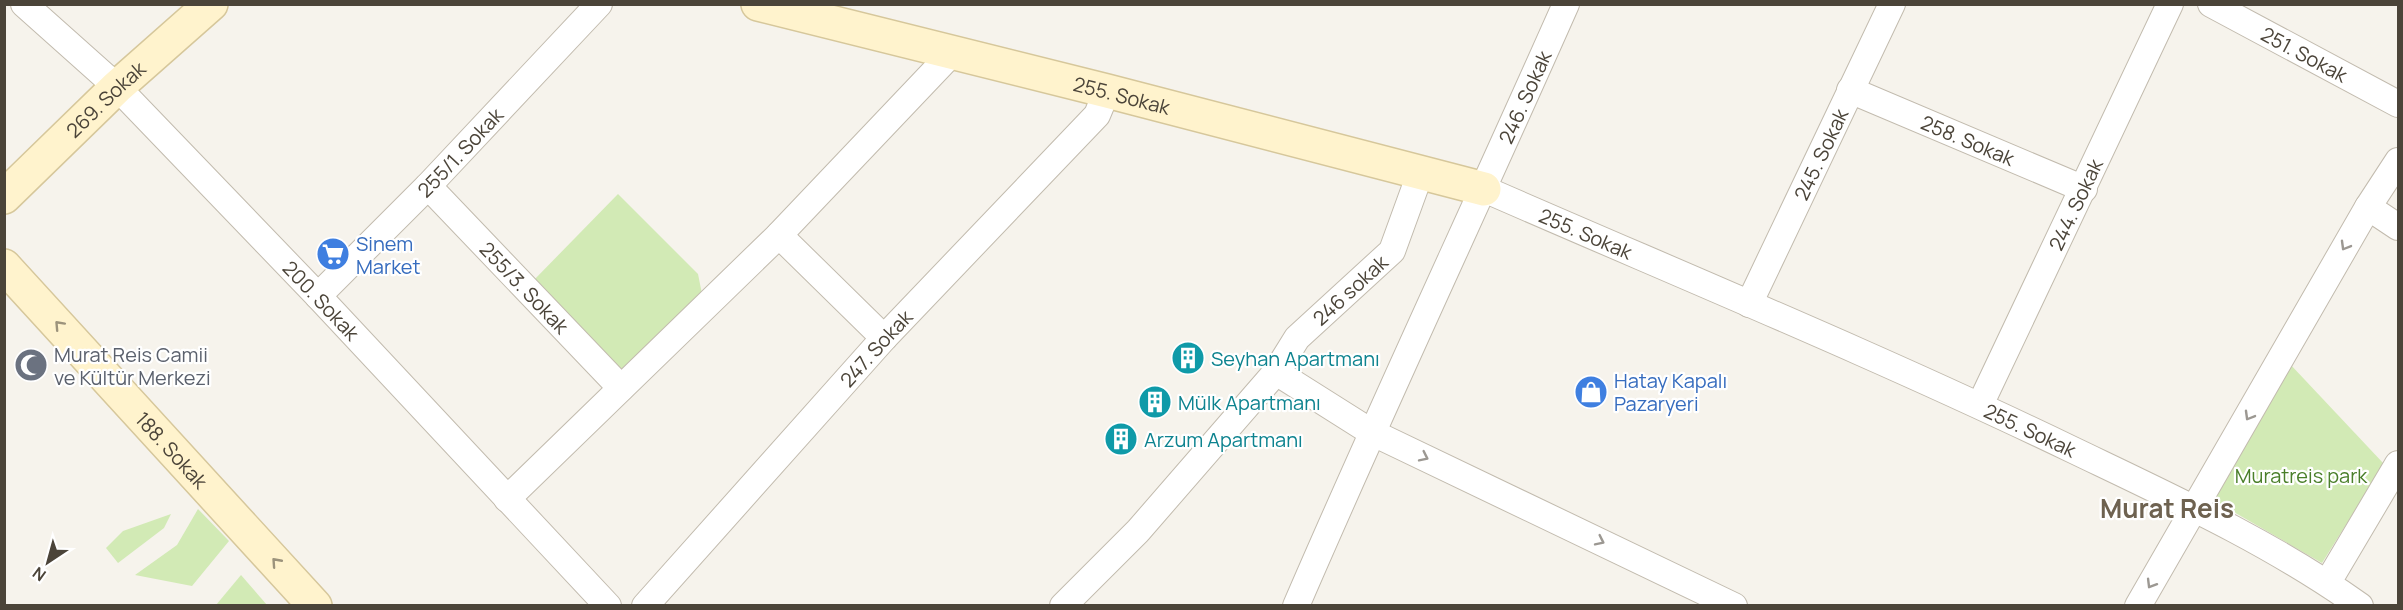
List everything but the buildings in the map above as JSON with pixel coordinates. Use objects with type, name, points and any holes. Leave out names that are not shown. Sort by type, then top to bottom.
[{"type":"street","name":"200. Sokak","points":[[24,4],[117,87],[318,296],[608,606]]},
{"type":"street","name":"255/1. Sokak","points":[[318,296],[428,186],[599,4]]},
{"type":"street","name":"255. Sokak","points":[[758,4],[1107,91],[1484,189],[1980,405],[2196,509],[2328,582],[2360,606]]},
{"type":"street","name":"246. Sokak","points":[[1296,606],[1371,432],[1484,189],[1566,4]]},
{"type":"street","name":"245. Sokak","points":[[1749,304],[1892,4]]},
{"type":"street","name":"244. Sokak","points":[[1980,405],[2170,4]]},
{"type":"street","name":"251. Sokak","points":[[2211,4],[2398,104]]},
{"type":"street","name":"269. Sokak","points":[[4,197],[195,9]]},
{"type":"street","points":[[507,499],[779,235],[952,53]]},
{"type":"street","name":"258. Sokak","points":[[1850,90],[2084,189]]},
{"type":"street","name":"247. Sokak","points":[[645,606],[884,338],[1097,115],[1107,91]]},
{"type":"street","points":[[2138,606],[2196,509],[2368,207],[2398,161]]},
{"type":"street","name":"246 sokak","points":[[1063,606],[1138,531],[1276,372],[1297,338],[1392,251],[1420,174]]},
{"type":"street","name":"255/3. Sokak","points":[[428,186],[621,388]]},
{"type":"street","points":[[2368,207],[2398,227]]},
{"type":"street","points":[[779,235],[884,338]]},
{"type":"street","name":"188. Sokak","points":[[4,266],[315,606]]},
{"type":"street","points":[[1276,372],[1371,432],[1734,606]]},
{"type":"street","points":[[2328,582],[2398,464]]},
{"type":"green space","points":[[618,194],[698,274],[702,294],[622,373],[533,281]]},
{"type":"green space","name":"Muratreis park","points":[[2289,363],[2384,464],[2322,563],[2213,500]]},
{"type":"green space","points":[[198,509],[229,541],[192,586],[135,575],[177,545]]},
{"type":"green space","points":[[171,514],[164,528],[118,563],[106,548],[123,531]]},
{"type":"green space","points":[[241,575],[267,605],[216,605]]},
{"type":"place","name":"Sinem Market","points":[[333,254]]},
{"type":"place","name":"Seyhan Apartmanı","points":[[1188,358]]},
{"type":"place","name":"Murat Reis Camii ve Kültür Merkezi","points":[[31,365]]},
{"type":"place","name":"Hatay Kapalı Pazaryeri","points":[[1591,392]]},
{"type":"place","name":"Mülk Apartmanı","points":[[1155,402]]},
{"type":"place","name":"Arzum Apartmanı","points":[[1121,439]]},
{"type":"district","name":"Murat Reis","points":[[2167,508]]}]
